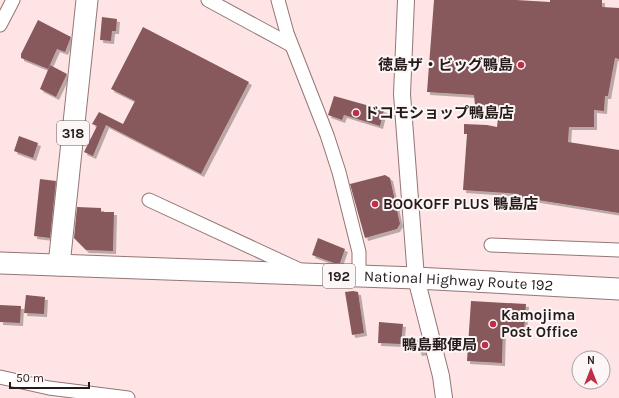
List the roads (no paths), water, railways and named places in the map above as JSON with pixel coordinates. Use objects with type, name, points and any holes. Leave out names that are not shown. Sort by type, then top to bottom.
[{"type":"highway","name":"318","points":[[59,265],[87,0]]},
{"type":"highway","name":"192","points":[[0,263],[59,265]]},
{"type":"highway","name":"National Highway Route 192","points":[[59,265],[416,278],[619,289]]},
{"type":"street","points":[[0,25],[13,0]]},
{"type":"street","points":[[208,0],[291,45]]},
{"type":"street","points":[[278,0],[291,45],[326,135],[338,172],[359,252],[359,277]]},
{"type":"street","points":[[406,0],[402,94],[416,278],[441,376],[444,398]]},
{"type":"street","points":[[149,200],[311,275]]},
{"type":"street","points":[[491,245],[619,250]]},
{"type":"street","points":[[0,377],[49,388],[128,398]]},
{"type":"place","name":"徳島ザ・ビッグ鴨島","points":[[521,65]]},
{"type":"place","name":"ドコモショップ鴨島店","points":[[356,113]]},
{"type":"place","name":"BOOKOFF PLUS 鴨島店","points":[[375,204]]},
{"type":"place","name":"Kamojima Post Office","points":[[493,324]]},
{"type":"place","name":"鴨島郵便局","points":[[485,345]]}]
